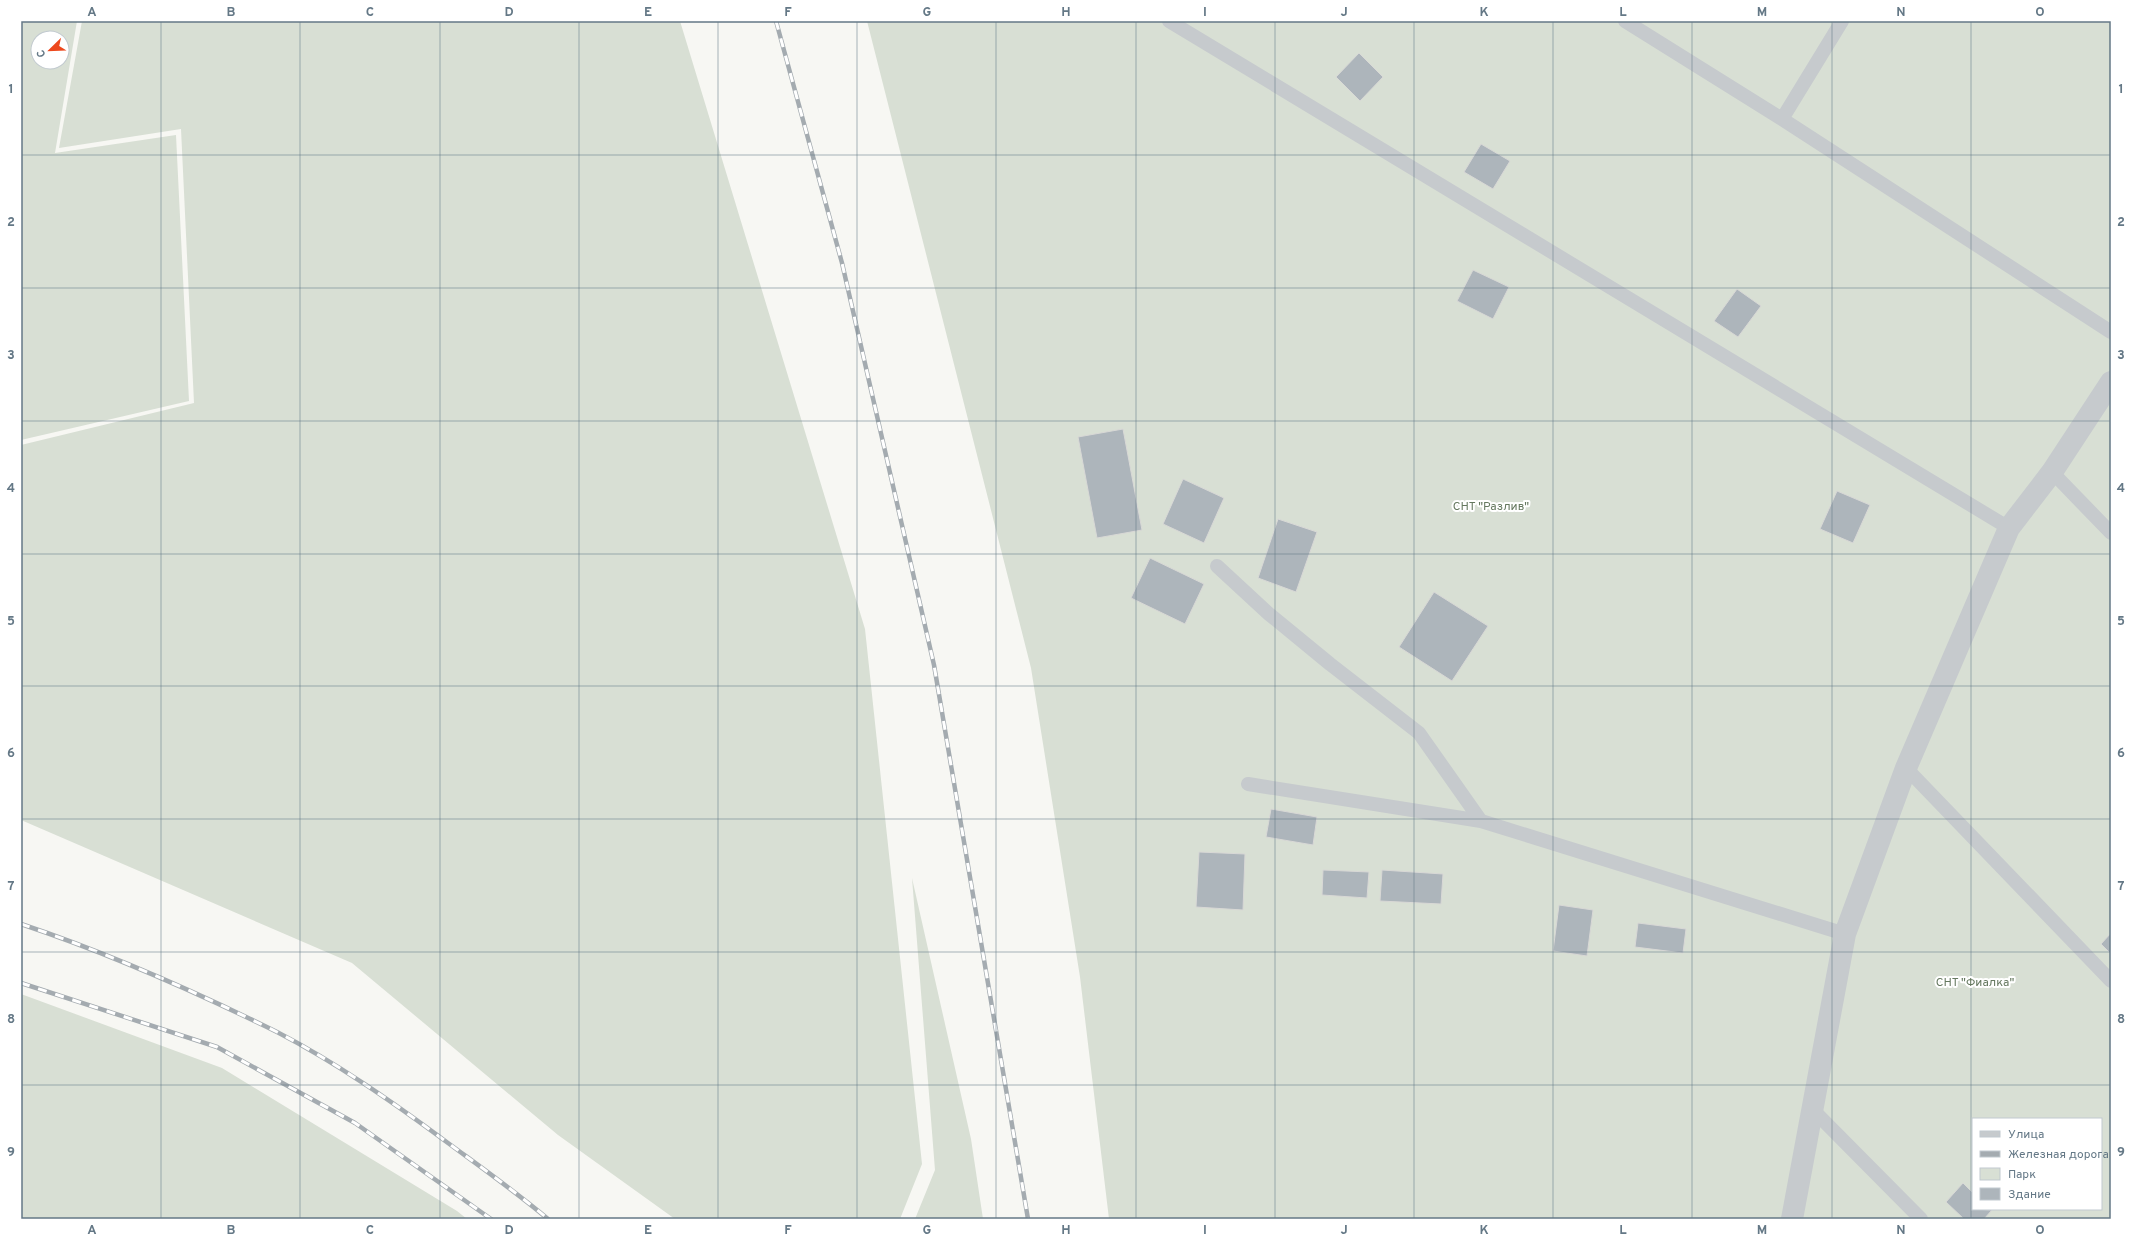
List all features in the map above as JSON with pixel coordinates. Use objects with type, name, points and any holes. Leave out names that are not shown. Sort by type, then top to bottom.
[{"type":"street","points":[[1792,1219],[1814,1111],[1845,934],[1906,768],[2009,528],[2052,472],[2111,382]]},
{"type":"lane","points":[[1169,21],[2009,528]]},
{"type":"lane","points":[[1625,21],[1782,119],[2111,332]]},
{"type":"lane","points":[[1782,119],[1842,21]]},
{"type":"lane","points":[[2052,472],[2111,534]]},
{"type":"lane","points":[[1217,566],[1269,614],[1419,733],[1481,821]]},
{"type":"lane","points":[[1906,768],[2111,981]]},
{"type":"lane","points":[[1248,784],[1481,821],[1845,934]]},
{"type":"lane","points":[[1814,1111],[1921,1219]]},
{"type":"green space","points":[[21,21],[77,21],[70,63],[70,30],[30,30],[30,70],[69,70],[55,153],[176,135],[189,401],[21,440]]},
{"type":"green space","points":[[82,21],[680,21],[865,629],[922,1164],[900,1219],[675,1219],[558,1135],[352,963],[21,820],[21,445],[194,403],[181,129],[59,148]]},
{"type":"green space","name":"СНТ \"Разлив\"","points":[[867,21],[2111,21],[2111,1219],[1109,1219],[1080,977],[1031,668]]},
{"type":"green space","points":[[912,878],[971,1139],[983,1219],[915,1219],[935,1170]]},
{"type":"green space","points":[[21,994],[222,1068],[457,1211],[467,1219],[21,1219]]},
{"type":"building","points":[[1359,53],[1383,77],[1360,101],[1336,77]]},
{"type":"building","points":[[1481,144],[1510,161],[1493,189],[1464,172]]},
{"type":"building","points":[[1473,270],[1509,287],[1493,319],[1457,301]]},
{"type":"building","points":[[1737,289],[1761,306],[1738,337],[1714,321]]},
{"type":"building","points":[[1123,429],[1142,530],[1097,538],[1078,437]]},
{"type":"building","points":[[1183,479],[1224,498],[1204,543],[1163,524]]},
{"type":"building","points":[[1837,491],[1870,505],[1853,543],[1820,529]]},
{"type":"building","points":[[1278,519],[1317,532],[1296,592],[1258,578]]},
{"type":"building","points":[[1150,558],[1204,584],[1185,624],[1131,598]]},
{"type":"building","points":[[1434,592],[1488,626],[1452,681],[1399,647]]},
{"type":"building","points":[[1271,809],[1317,817],[1313,845],[1266,837]]},
{"type":"building","points":[[1199,852],[1245,854],[1243,910],[1196,907]]},
{"type":"building","points":[[1323,870],[1369,872],[1367,898],[1322,895]]},
{"type":"building","points":[[1382,870],[1443,874],[1441,904],[1380,901]]},
{"type":"building","points":[[1559,905],[1593,910],[1587,956],[1553,951]]},
{"type":"building","points":[[1638,923],[1686,929],[1683,953],[1635,947]]},
{"type":"building","points":[[2111,933],[2111,954],[2101,944]]},
{"type":"building","points":[[1963,1183],[1972,1192],[1972,1210],[1992,1210],[1984,1219],[1964,1219],[1946,1202]]},
{"type":"railway","points":[[776,21],[842,263],[934,665],[1028,1219]]},
{"type":"railway","points":[[21,924],[86,947],[182,987],[299,1044],[365,1084],[407,1113],[499,1180],[548,1219]]},
{"type":"railway","points":[[21,983],[217,1047],[355,1123],[491,1219]]},
{"type":"park label","name":"СНТ \"Фиалка\"","points":[[1975,982]]}]
